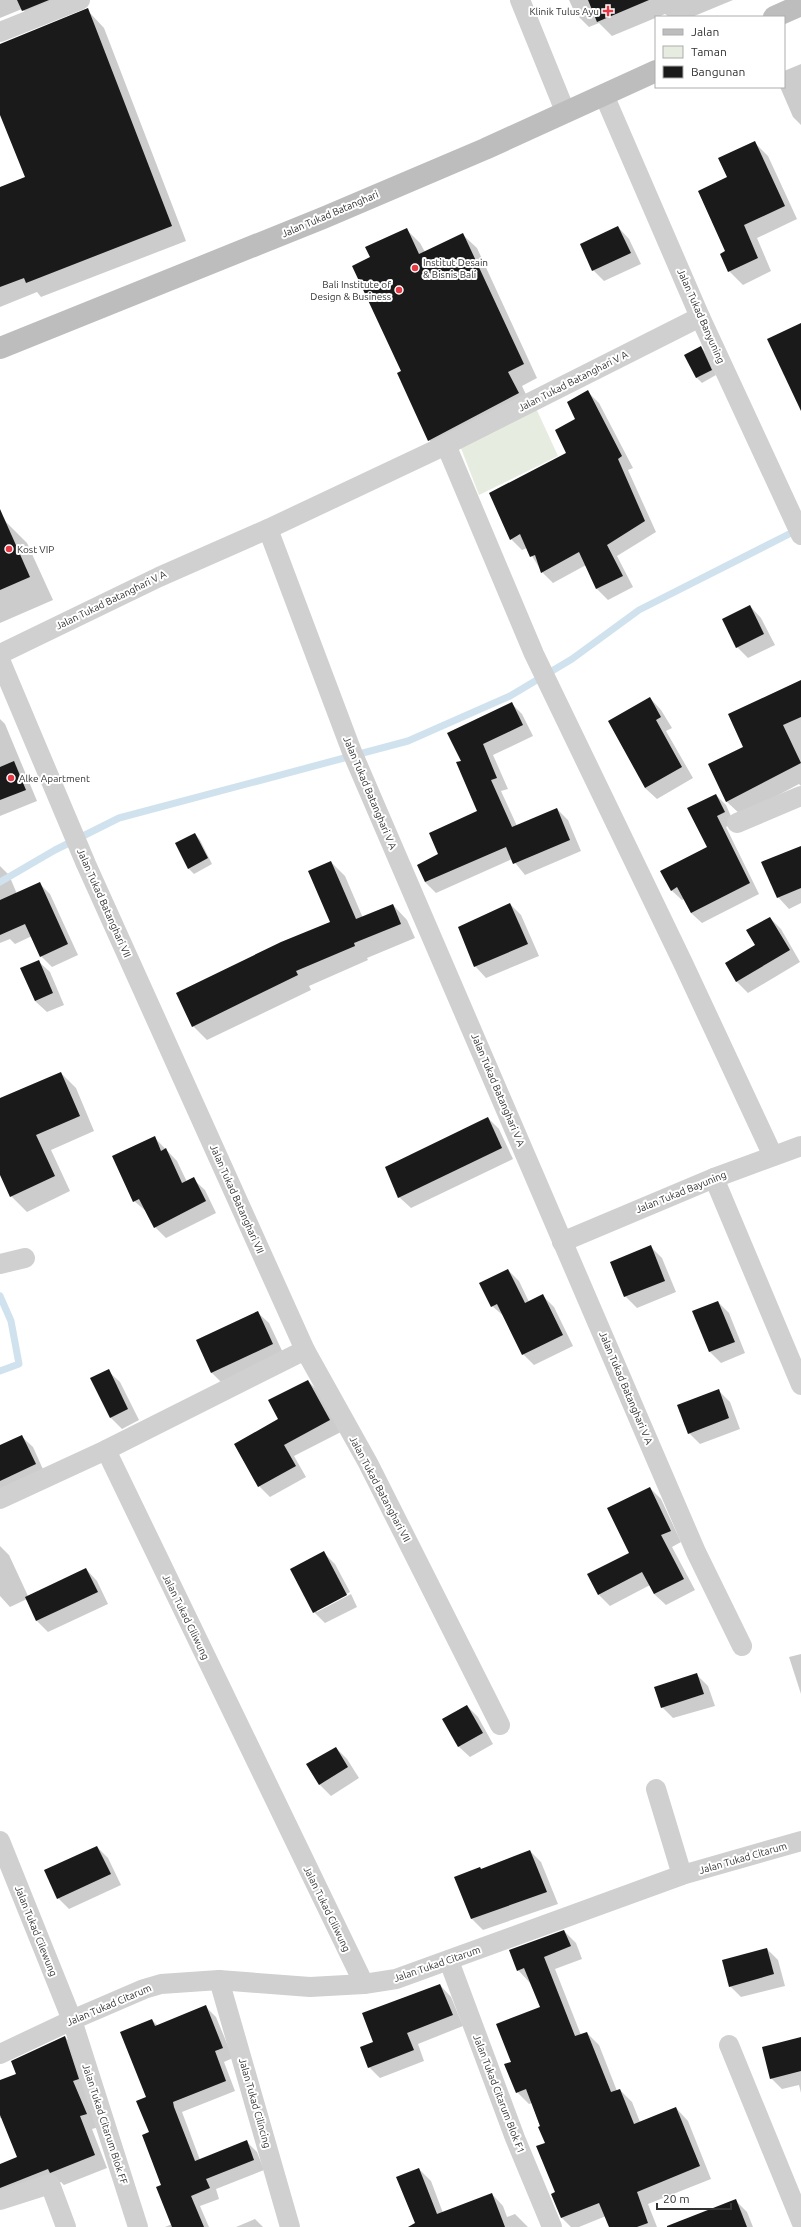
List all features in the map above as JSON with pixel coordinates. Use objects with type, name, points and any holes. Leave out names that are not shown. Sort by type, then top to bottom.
[{"type":"street","points":[[0,32],[80,0]]},
{"type":"street","points":[[520,0],[565,111]]},
{"type":"street","points":[[777,16],[800,9]]},
{"type":"street","name":"Jalan Tukad Batanghari","points":[[0,348],[255,246],[486,149],[565,111],[655,71]]},
{"type":"street","name":"Jalan Tukad Banyuning","points":[[604,95],[700,317],[801,535]]},
{"type":"street","name":"Jalan Tukad Batanghari V A","points":[[0,654],[159,577],[268,529],[446,445],[700,317]]},
{"type":"street","points":[[446,445],[534,654],[683,963],[773,1156]]},
{"type":"street","name":"Jalan Tukad Batanghari V A","points":[[268,529],[362,776],[696,1552],[742,1646]]},
{"type":"street","name":"Jalan Tukad Batanghari VII","points":[[0,660],[86,864],[305,1350],[368,1463],[500,1725]]},
{"type":"street","points":[[736,823],[801,796]]},
{"type":"street","name":"Jalan Tukad Bayuning","points":[[562,1242],[714,1178],[801,1146]]},
{"type":"street","points":[[714,1178],[801,1385]]},
{"type":"street","points":[[0,1264],[26,1258]]},
{"type":"street","points":[[0,1499],[106,1450],[305,1350]]},
{"type":"street","name":"Jalan Tukad Ciliwung","points":[[106,1450],[364,1984]]},
{"type":"street","points":[[656,1789],[682,1875]]},
{"type":"street","name":"Jalan Tukad Cilewung","points":[[0,1841],[72,2020]]},
{"type":"street","name":"Jalan Tukad Citarum","points":[[0,2054],[72,2020],[144,1989],[161,1984],[219,1980],[310,1987],[364,1984],[396,1979],[682,1875],[801,1841]]},
{"type":"street","name":"Jalan Tukad Citarum Blok F1","points":[[449,1961],[515,2138],[552,2227]]},
{"type":"street","name":"Jalan Tukad Cilincing","points":[[219,1980],[290,2227]]},
{"type":"street","name":"Jalan Tukad Citarum Blok FF","points":[[72,2020],[138,2227]]},
{"type":"street","points":[[729,2045],[801,2220]]},
{"type":"street","points":[[0,2200],[50,2184],[66,2227]]},
{"type":"green space","points":[[535,406],[558,456],[479,495],[459,443]]},
{"type":"building","points":[[17,0],[49,0],[22,11]]},
{"type":"building","name":"Klinik Tulus Ayu","points":[[588,0],[649,0],[597,22]]},
{"type":"building","points":[[88,8],[172,226],[26,283],[24,278],[0,287],[0,187],[25,177],[0,115],[0,44]]},
{"type":"building","points":[[755,141],[785,206],[744,225],[758,258],[728,272],[720,254],[725,251],[698,191],[727,177],[718,158]]},
{"type":"building","points":[[618,226],[631,253],[592,271],[580,244]]},
{"type":"building","points":[[407,228],[419,254],[463,233],[524,364],[508,372],[519,393],[428,441],[397,373],[401,371],[352,266],[370,257],[365,247]]},
{"type":"building","points":[[801,323],[801,411],[767,339]]},
{"type":"building","points":[[701,346],[712,370],[696,378],[684,355]]},
{"type":"building","points":[[588,390],[622,456],[618,459],[645,521],[607,545],[623,576],[596,589],[579,552],[541,573],[535,555],[530,557],[520,534],[510,540],[489,493],[566,453],[555,430],[575,419],[567,402]]},
{"type":"building","name":"Kost VIP","points":[[0,509],[30,577],[0,590]]},
{"type":"building","points":[[750,605],[764,634],[736,648],[722,619]]},
{"type":"building","points":[[801,680],[801,717],[783,725],[801,763],[726,802],[708,764],[743,747],[728,714]]},
{"type":"building","points":[[650,697],[661,717],[656,720],[682,767],[645,788],[608,721]]},
{"type":"building","points":[[512,702],[523,725],[483,744],[497,778],[491,780],[512,827],[557,808],[570,840],[513,864],[506,847],[425,882],[417,865],[438,854],[429,833],[477,811],[456,762],[461,761],[447,733]]},
{"type":"building","name":"Alke Apartment","points":[[14,761],[26,790],[0,800],[0,767]]},
{"type":"building","points":[[716,794],[725,812],[717,816],[750,883],[691,913],[677,887],[671,891],[660,871],[707,847],[687,808]]},
{"type":"building","points":[[195,833],[208,858],[188,869],[175,843]]},
{"type":"building","points":[[801,846],[801,888],[777,898],[761,862]]},
{"type":"building","points":[[331,861],[356,919],[393,904],[401,924],[354,943],[355,946],[296,971],[298,975],[192,1027],[176,993],[281,942],[330,922],[308,871]]},
{"type":"building","points":[[40,882],[68,944],[40,957],[25,924],[0,935],[0,900]]},
{"type":"building","points":[[510,903],[528,944],[474,967],[458,927]]},
{"type":"building","points":[[770,917],[790,950],[736,982],[725,963],[755,945],[746,930]]},
{"type":"building","points":[[39,960],[53,993],[35,1001],[20,968]]},
{"type":"building","points":[[61,1072],[80,1116],[36,1135],[55,1176],[10,1197],[0,1175],[0,1098]]},
{"type":"building","points":[[488,1117],[502,1148],[398,1198],[385,1167]]},
{"type":"building","points":[[155,1136],[161,1151],[166,1148],[182,1183],[194,1177],[206,1201],[154,1228],[139,1199],[133,1202],[112,1156]]},
{"type":"building","points":[[651,1245],[665,1281],[624,1297],[610,1262]]},
{"type":"building","points":[[508,1269],[525,1303],[543,1294],[563,1335],[522,1355],[497,1304],[491,1307],[479,1283]]},
{"type":"building","points":[[718,1301],[735,1342],[709,1352],[692,1311]]},
{"type":"building","points":[[258,1311],[273,1344],[211,1373],[196,1340]]},
{"type":"building","points":[[109,1369],[128,1409],[110,1418],[90,1378]]},
{"type":"building","points":[[308,1380],[330,1420],[284,1445],[296,1466],[258,1487],[234,1444],[278,1419],[268,1400]]},
{"type":"building","points":[[719,1389],[729,1418],[688,1434],[677,1405]]},
{"type":"building","points":[[22,1435],[36,1464],[0,1481],[0,1445]]},
{"type":"building","points":[[650,1487],[671,1531],[661,1535],[684,1579],[654,1594],[642,1572],[598,1595],[587,1574],[629,1553],[607,1508]]},
{"type":"building","points":[[324,1551],[347,1595],[313,1613],[290,1569]]},
{"type":"building","points":[[86,1568],[98,1592],[36,1621],[25,1597]]},
{"type":"building","points":[[697,1673],[704,1694],[661,1708],[654,1687]]},
{"type":"building","points":[[467,1705],[483,1733],[458,1747],[442,1719]]},
{"type":"building","points":[[336,1747],[348,1767],[319,1785],[306,1764]]},
{"type":"building","points":[[97,1846],[111,1874],[57,1899],[44,1870]]},
{"type":"building","points":[[530,1850],[547,1892],[471,1919],[454,1877],[480,1867],[481,1869]]},
{"type":"building","points":[[564,1930],[571,1946],[544,1957],[575,2036],[587,2032],[611,2092],[620,2089],[634,2124],[676,2107],[700,2166],[637,2192],[648,2223],[637,2227],[609,2227],[599,2203],[561,2218],[551,2194],[555,2192],[536,2146],[545,2143],[538,2127],[540,2126],[526,2089],[516,2093],[504,2064],[511,2062],[496,2024],[540,2007],[524,1968],[517,1971],[509,1950]]},
{"type":"building","points":[[767,1948],[774,1974],[729,1987],[722,1960]]},
{"type":"building","points":[[440,1984],[453,2015],[407,2033],[414,2050],[368,2068],[360,2047],[373,2042],[362,2013]]},
{"type":"building","points":[[206,2005],[223,2048],[215,2051],[226,2081],[173,2102],[174,2107],[195,2161],[247,2140],[254,2160],[206,2179],[210,2188],[191,2196],[204,2227],[172,2227],[156,2187],[161,2185],[142,2135],[149,2132],[136,2101],[146,2097],[120,2032],[152,2019],[155,2026]]},
{"type":"building","points":[[65,2036],[79,2079],[73,2081],[87,2114],[80,2116],[95,2155],[50,2173],[48,2169],[0,2188],[0,2164],[17,2157],[0,2115],[0,2080],[16,2074],[11,2061]]},
{"type":"building","points":[[801,2037],[801,2071],[770,2079],[762,2047]]},
{"type":"building","points":[[419,2168],[437,2214],[492,2193],[505,2227],[408,2227],[415,2223],[396,2177]]},
{"type":"building","points":[[736,2199],[747,2227],[667,2227],[667,2226]]},
{"type":"waterway","points":[[0,882],[55,850],[119,818],[408,741],[510,696],[572,659],[639,610],[797,530]]},
{"type":"waterway","points":[[0,1296],[11,1321],[19,1364],[0,1371]]},
{"type":"place","name":"Klinik Tulus Ayu","points":[[608,11]]},
{"type":"place","name":"Institut Desain & Bisnis Bali","points":[[415,268]]},
{"type":"place","name":"Bali Institute of Design & Business","points":[[399,290]]},
{"type":"place","name":"Kost VIP","points":[[9,549]]},
{"type":"place","name":"Alke Apartment","points":[[11,778]]}]
